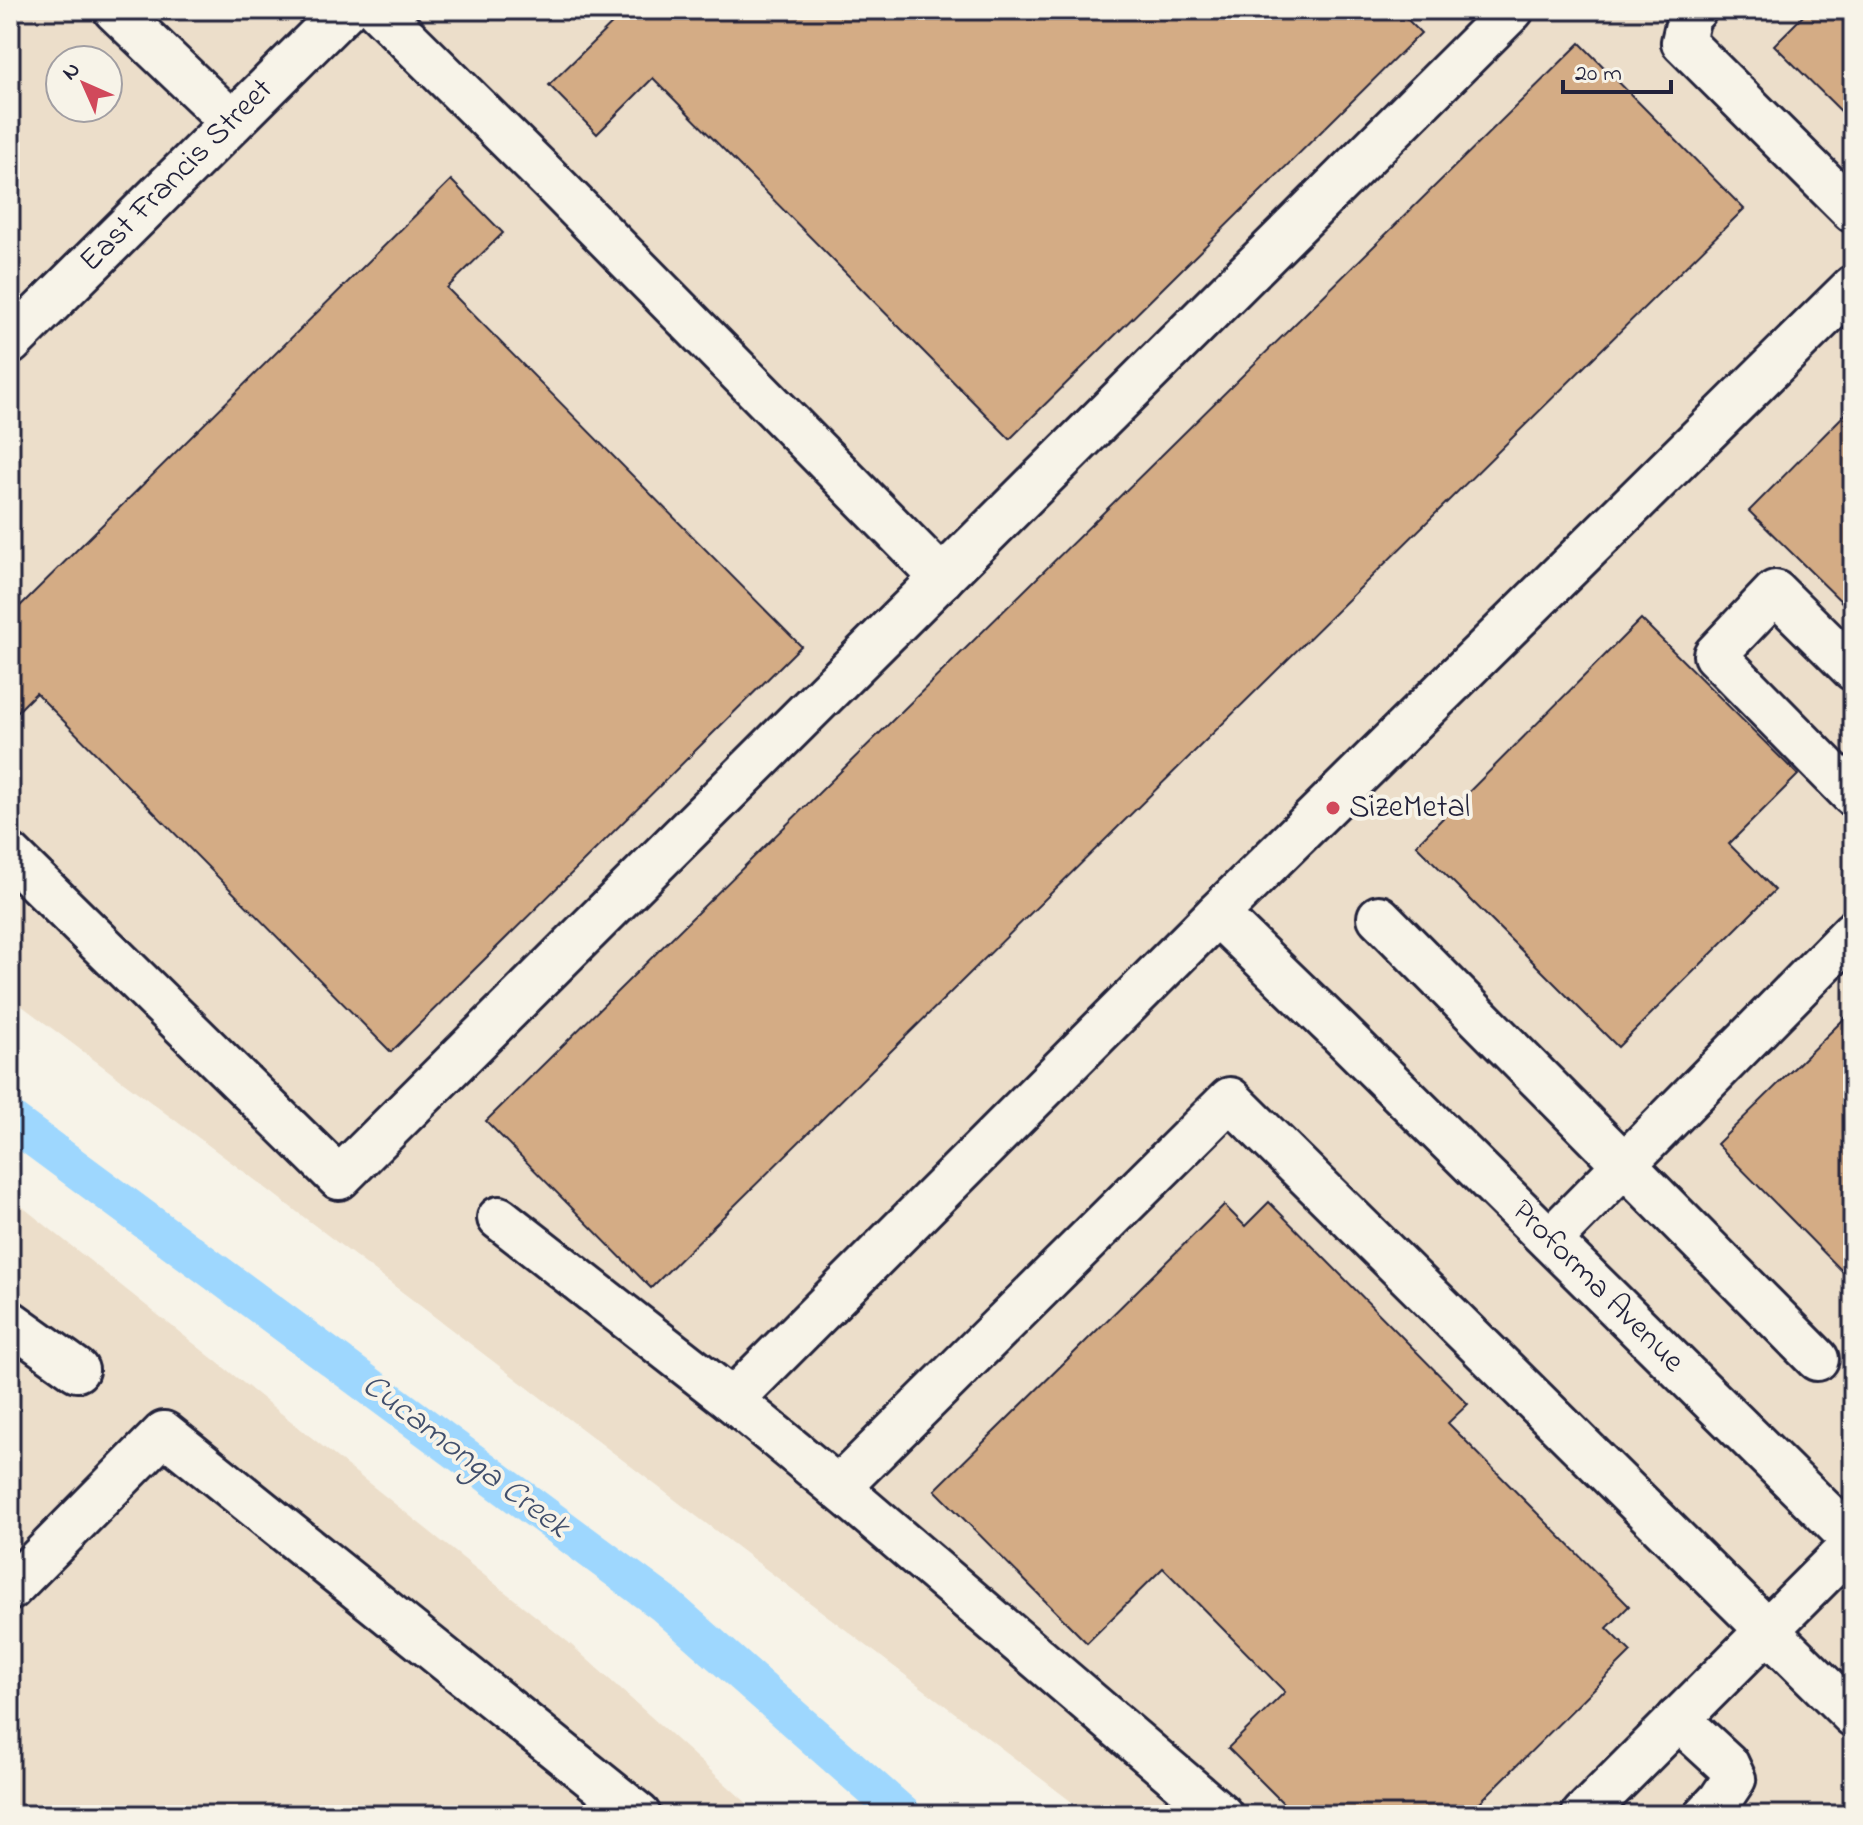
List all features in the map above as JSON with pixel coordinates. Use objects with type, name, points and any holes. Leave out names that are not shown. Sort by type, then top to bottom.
[{"type":"street","points":[[115,10],[232,122]]},
{"type":"street","name":"East Francis Street","points":[[10,343],[345,10]]},
{"type":"street","points":[[378,10],[942,578]]},
{"type":"street","points":[[10,855],[339,1178],[1512,10]]},
{"type":"street","points":[[1695,10],[1689,16],[1683,42],[1853,211]]},
{"type":"street","points":[[732,1400],[1217,914],[1853,287]]},
{"type":"street","points":[[1853,669],[1775,592],[1715,655],[1853,795]]},
{"type":"street","name":"Proforma Avenue","points":[[1217,914],[1853,1542]]},
{"type":"street","points":[[1379,917],[1817,1359]]},
{"type":"street","points":[[1550,1240],[1853,932]]},
{"type":"street","points":[[838,1488],[1230,1099],[1853,1715]]},
{"type":"street","points":[[499,1218],[732,1400],[1221,1815]]},
{"type":"street","points":[[10,1322],[77,1370]]},
{"type":"street","points":[[10,1589],[164,1433],[639,1815]]},
{"type":"street","points":[[1583,1815],[1853,1542]]},
{"type":"street","points":[[1678,1719],[1727,1764],[1734,1779],[1706,1815]]},
{"type":"shaded area","points":[[10,10],[1853,10],[1853,1815],[1089,1815],[10,997]]},
{"type":"shaded area","points":[[10,1197],[568,1642],[760,1815],[10,1815]]},
{"type":"building","points":[[626,10],[1398,10],[1421,33],[1010,439],[653,78],[597,134],[549,85]]},
{"type":"building","points":[[1809,10],[1853,10],[1853,123],[1774,45]]},
{"type":"building","points":[[1580,43],[1744,209],[651,1288],[486,1121]]},
{"type":"building","points":[[451,180],[503,233],[447,288],[801,646],[391,1052],[36,693],[10,719],[10,616]]},
{"type":"building","points":[[1853,406],[1853,613],[1749,511]]},
{"type":"building","points":[[1641,619],[1798,775],[1729,844],[1775,890],[1618,1047],[1416,845]]},
{"type":"building","points":[[1851,1012],[1853,1014],[1853,1282],[1717,1144]]},
{"type":"building","points":[[1269,1202],[1468,1404],[1448,1423],[1629,1606],[1607,1628],[1631,1652],[1467,1815],[1295,1815],[1228,1748],[1285,1692],[1163,1568],[1087,1643],[935,1490],[1224,1205],[1245,1226]]},
{"type":"waterway","name":"Cucamonga Creek","points":[[10,1120],[664,1604],[903,1815]]},
{"type":"place","name":"SizeMetal","points":[[1333,808]]}]
